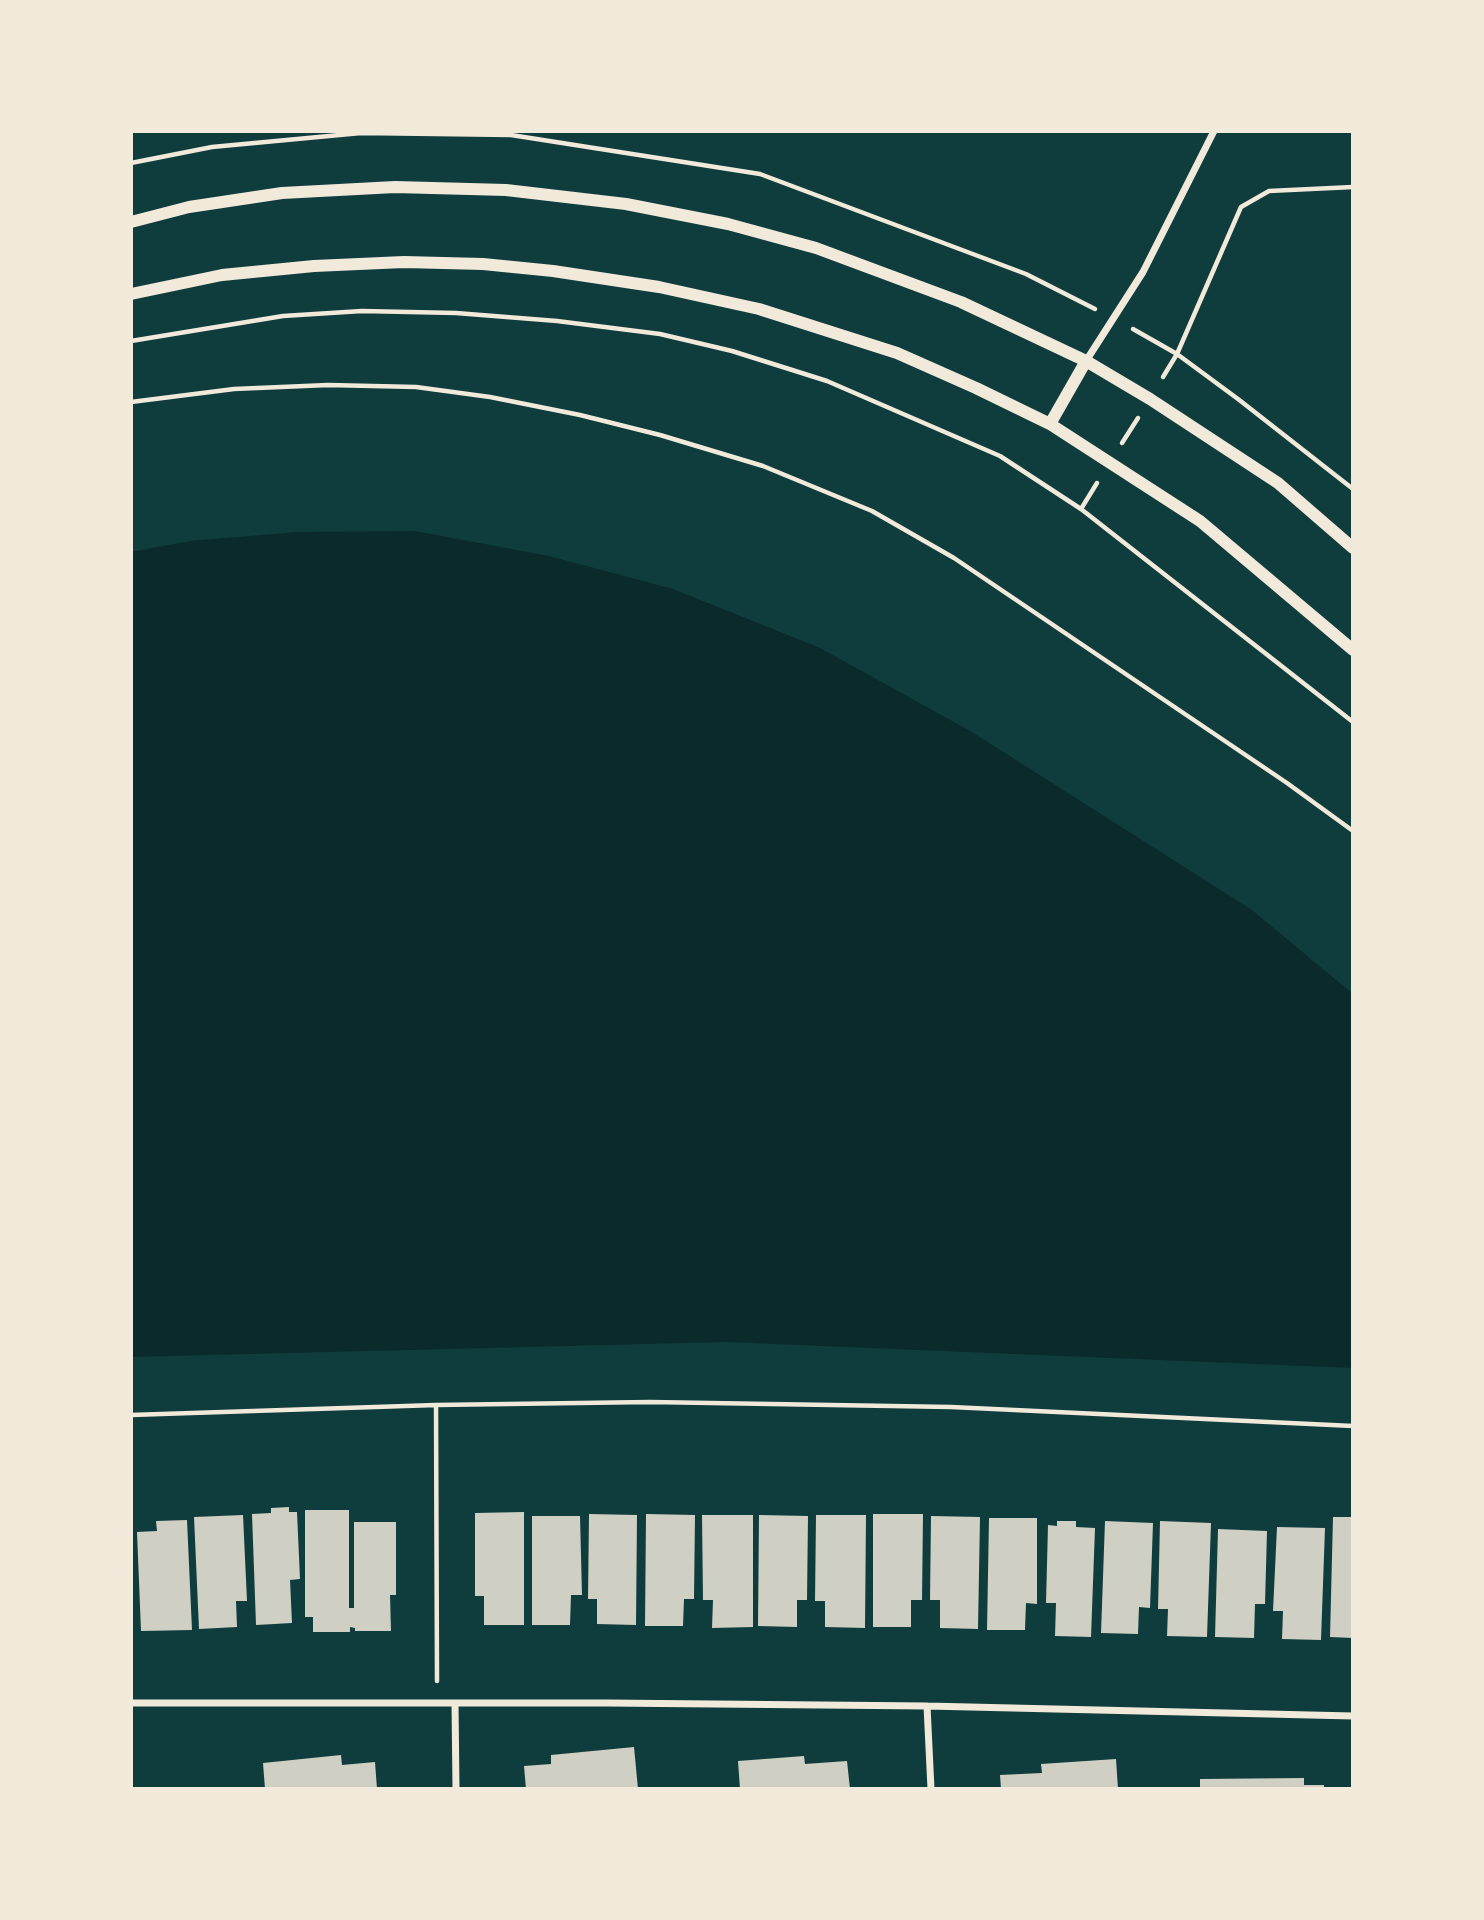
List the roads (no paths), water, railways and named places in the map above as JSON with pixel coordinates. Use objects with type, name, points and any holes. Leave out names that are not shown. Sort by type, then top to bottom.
[{"type":"street","points":[[1050,424],[1086,361],[1143,272],[1214,131]]},
{"type":"street","points":[[131,222],[190,207],[282,193],[395,187],[506,190],[626,204],[727,224],[816,248],[961,302],[1086,361],[1150,399],[1278,483],[1353,548]]},
{"type":"street","points":[[131,294],[222,275],[404,261],[483,264],[553,271],[659,287],[759,309],[897,353],[1050,424],[1200,521],[1353,650]]},
{"type":"street","points":[[131,1703],[927,1706],[1353,1716]]},
{"type":"street","points":[[455,1703],[456,1789]]},
{"type":"street","points":[[927,1706],[931,1789]]},
{"type":"water","points":[[415,531],[549,556],[673,589],[820,648],[972,732],[1252,910],[1353,994],[1353,1368],[726,1342],[131,1357],[131,552],[190,541],[298,532]]}]
